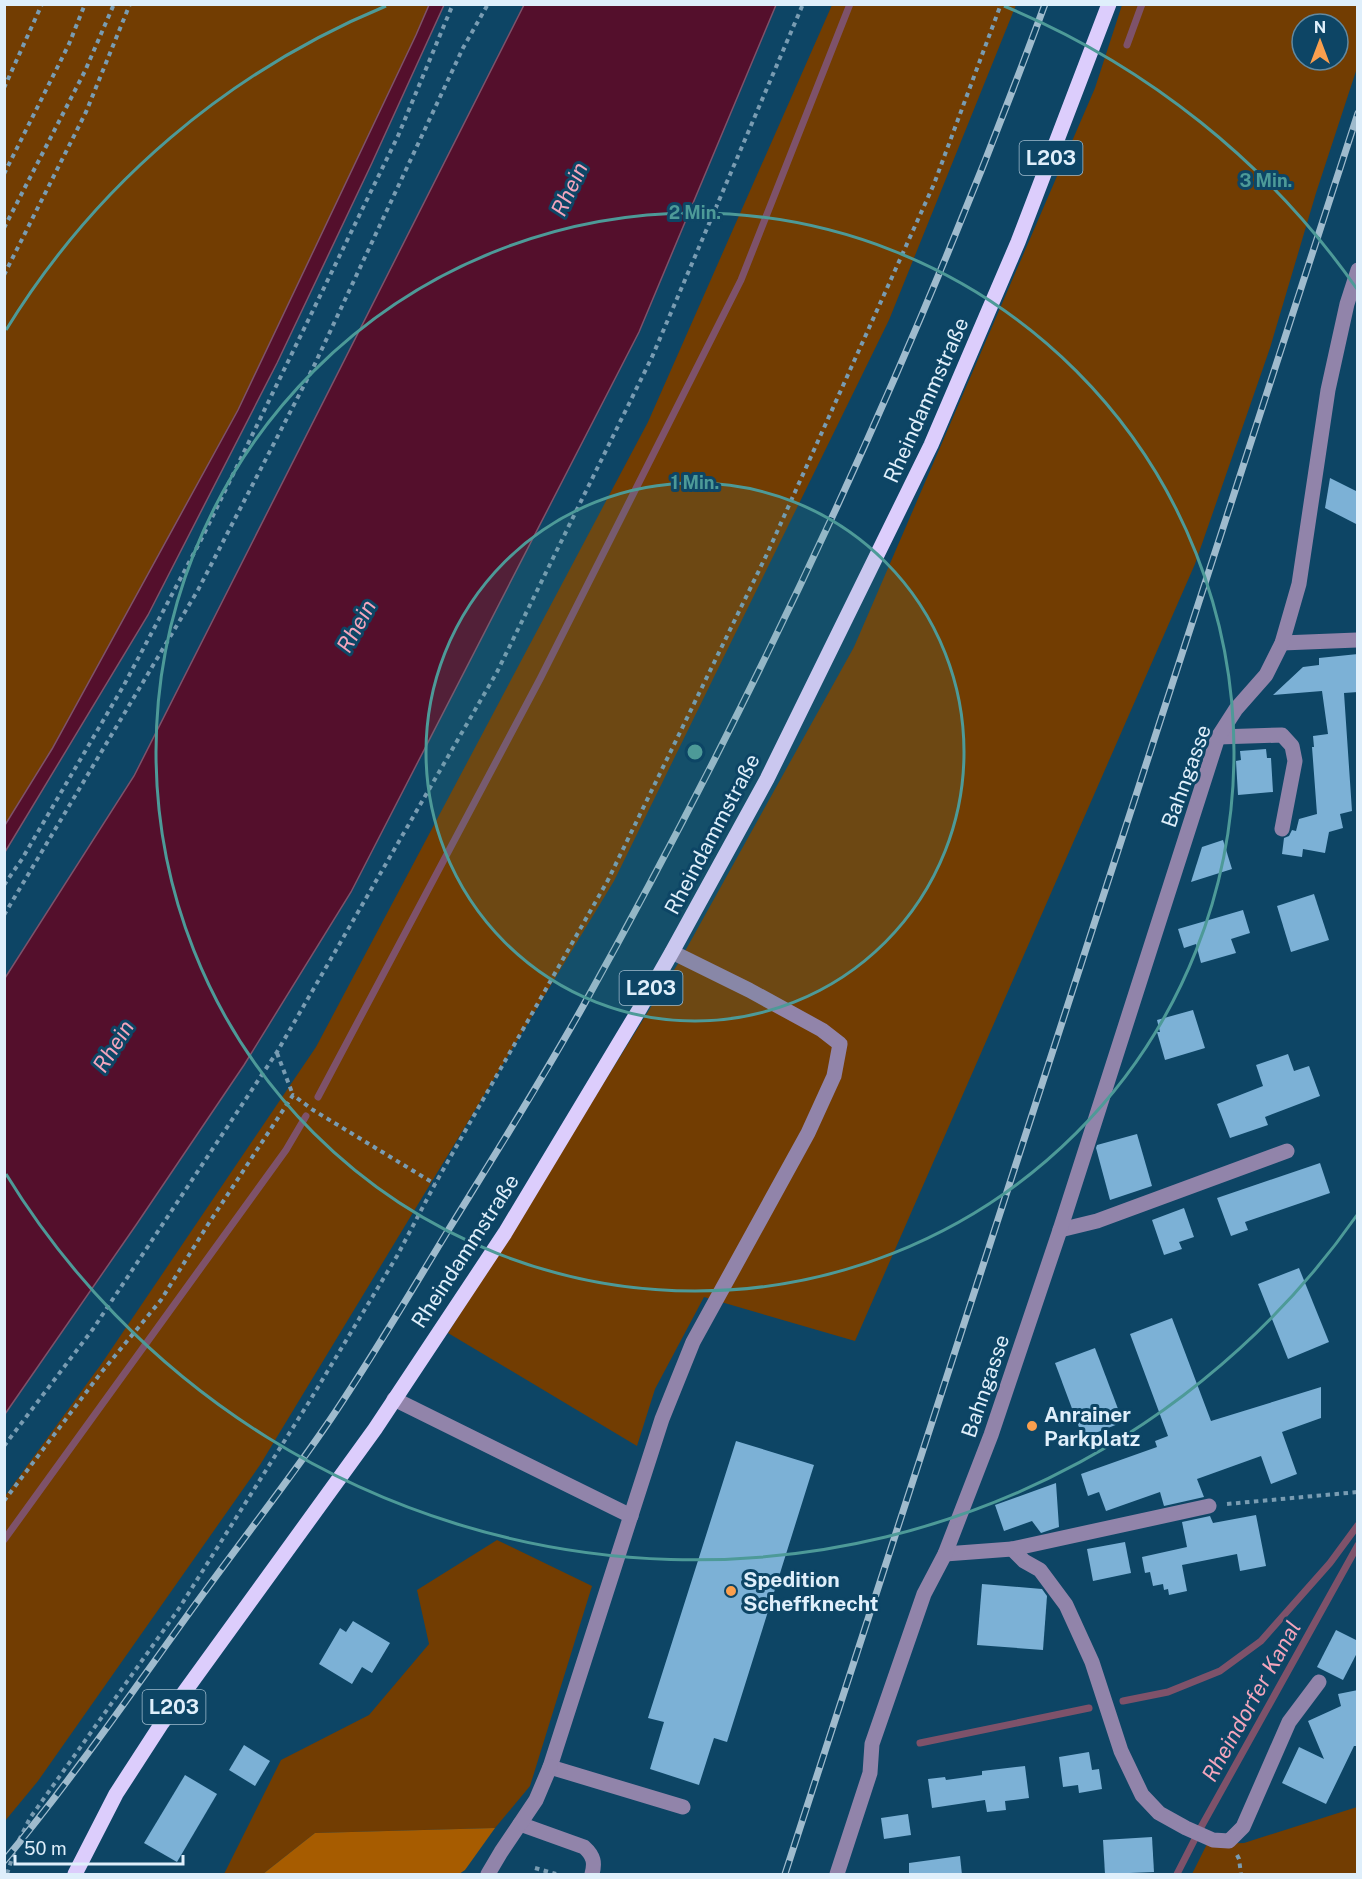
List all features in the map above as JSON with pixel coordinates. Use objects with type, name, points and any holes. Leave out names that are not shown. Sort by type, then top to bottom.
[{"type":"main road","name":"Rheindammstraße","points":[[75,1875],[116,1794],[162,1723],[375,1429],[505,1233],[672,952],[767,779],[931,445],[1018,242],[1109,4]]},
{"type":"street","name":"Bahngasse","points":[[837,1875],[870,1773],[872,1744],[924,1594],[945,1554],[991,1435],[1060,1230],[1218,737],[1236,709],[1266,675],[1282,643],[1299,584],[1328,390],[1347,304],[1358,270]]},
{"type":"street","points":[[1282,643],[1357,640]]},
{"type":"street","points":[[1218,737],[1282,735],[1292,746],[1295,761],[1282,829]]},
{"type":"street","points":[[488,1875],[536,1800],[550,1767],[662,1419],[693,1342],[808,1133],[834,1076],[840,1044],[822,1030],[749,990],[672,952]]},
{"type":"street","points":[[1060,1230],[1097,1221],[1287,1151]]},
{"type":"street","points":[[394,1399],[631,1516]]},
{"type":"street","points":[[945,1554],[1012,1550],[1209,1506]]},
{"type":"street","points":[[1012,1550],[1024,1561],[1040,1570],[1066,1605],[1092,1662],[1122,1751],[1142,1795],[1159,1813],[1213,1840],[1229,1842],[1243,1827],[1289,1722],[1319,1682]]},
{"type":"street","points":[[550,1767],[683,1807]]},
{"type":"street","points":[[520,1824],[584,1848],[591,1854],[594,1865],[592,1875]]},
{"type":"path","points":[[4,88],[42,4]]},
{"type":"path","points":[[4,174],[69,44],[85,4]]},
{"type":"path","points":[[4,228],[85,71],[114,4]]},
{"type":"path","points":[[4,275],[86,112],[130,4]]},
{"type":"path","points":[[4,885],[22,859],[124,685],[203,536],[398,136],[453,4]]},
{"type":"path","points":[[4,915],[198,590],[313,368],[463,48],[488,4]]},
{"type":"path","points":[[4,1446],[93,1329],[277,1052],[497,672],[652,357],[803,4]]},
{"type":"path","points":[[7,1875],[16,1846],[30,1818],[178,1610],[386,1276],[435,1184],[608,880],[767,554],[934,184],[1000,4]]},
{"type":"path","points":[[277,1052],[293,1095],[313,1110],[435,1184]]},
{"type":"path","points":[[4,1501],[100,1374],[161,1300],[293,1095]]},
{"type":"path","points":[[1209,1506],[1358,1492]]},
{"type":"path","points":[[535,1868],[556,1875]]},
{"type":"shaded area","points":[[4,5],[429,5],[238,410],[52,749],[5,825]]},
{"type":"shaded area","points":[[832,5],[1016,5],[889,320],[614,881],[260,1465],[38,1781],[5,1821],[5,1496],[102,1363],[316,1047],[648,422]]},
{"type":"shaded area","points":[[1122,5],[1357,5],[1357,68],[1316,193],[1270,348],[1195,564],[855,1341],[704,1297],[655,1389],[637,1446],[448,1333],[679,962],[854,647],[1095,88]]},
{"type":"shaded area","points":[[497,1540],[592,1586],[530,1786],[495,1828],[315,1833],[263,1874],[224,1874],[281,1760],[369,1715],[429,1644],[417,1590]]},
{"type":"shaded area","points":[[1357,1807],[1357,1874],[1192,1874],[1207,1844],[1244,1843]]},
{"type":"shaded area","points":[[495,1828],[465,1870],[459,1874],[263,1874],[315,1833]]},
{"type":"water","points":[[429,5],[444,5],[277,363],[148,615],[5,852],[5,825],[52,749],[238,410]]},
{"type":"water","name":"Rhein","points":[[524,5],[776,5],[639,332],[351,892],[244,1065],[5,1414],[5,978],[134,776]]},
{"type":"building","points":[[1330,478],[1358,492],[1358,525],[1325,508]]},
{"type":"building","points":[[1358,654],[1358,692],[1344,693],[1352,811],[1340,814],[1343,828],[1329,832],[1325,853],[1303,849],[1302,857],[1282,854],[1284,838],[1289,836],[1292,830],[1296,831],[1299,819],[1317,814],[1313,736],[1328,734],[1322,691],[1273,695],[1303,667],[1319,665],[1319,658]]},
{"type":"building","points":[[1266,749],[1267,758],[1271,758],[1273,792],[1238,795],[1236,761],[1241,760],[1240,751]]},
{"type":"building","points":[[1223,840],[1232,869],[1191,882],[1202,847]]},
{"type":"building","points":[[1314,894],[1329,940],[1291,952],[1277,906]]},
{"type":"building","points":[[1243,910],[1250,933],[1231,939],[1236,953],[1201,963],[1196,944],[1184,948],[1178,929]]},
{"type":"building","points":[[1193,1010],[1205,1048],[1165,1060],[1157,1032],[1160,1032],[1157,1020]]},
{"type":"building","points":[[1288,1054],[1294,1071],[1309,1066],[1320,1096],[1265,1117],[1268,1125],[1230,1138],[1217,1104],[1263,1086],[1256,1065]]},
{"type":"building","points":[[1137,1134],[1152,1186],[1110,1200],[1097,1145]]},
{"type":"building","points":[[1320,1163],[1330,1193],[1245,1222],[1248,1230],[1231,1236],[1217,1198]]},
{"type":"building","points":[[1184,1208],[1194,1237],[1179,1242],[1182,1249],[1164,1255],[1152,1220]]},
{"type":"building","points":[[1299,1268],[1329,1342],[1288,1359],[1258,1284]]},
{"type":"building","points":[[1172,1318],[1211,1421],[1321,1387],[1321,1418],[1282,1432],[1297,1474],[1271,1484],[1261,1456],[1197,1479],[1204,1497],[1164,1506],[1160,1492],[1106,1511],[1099,1492],[1088,1496],[1081,1474],[1157,1447],[1155,1441],[1168,1436],[1130,1334]]},
{"type":"building","points":[[1095,1348],[1123,1422],[1083,1438],[1055,1363]]},
{"type":"building","name":"Spedition Scheffknecht","points":[[736,1441],[814,1465],[727,1742],[714,1738],[699,1785],[650,1769],[664,1722],[648,1718]]},
{"type":"building","points":[[1056,1483],[1059,1527],[1041,1533],[1032,1521],[1004,1531],[995,1505]]},
{"type":"building","points":[[1256,1515],[1266,1566],[1240,1571],[1237,1554],[1182,1565],[1187,1591],[1169,1595],[1168,1589],[1164,1590],[1163,1584],[1153,1586],[1150,1572],[1145,1573],[1142,1557],[1187,1547],[1182,1522],[1210,1516],[1213,1523]]},
{"type":"building","points":[[1125,1542],[1131,1573],[1093,1581],[1087,1549]]},
{"type":"building","points":[[982,1584],[1042,1589],[1047,1596],[1043,1650],[977,1645]]},
{"type":"building","points":[[353,1621],[390,1643],[372,1673],[362,1667],[352,1684],[319,1664],[340,1628],[346,1632]]},
{"type":"building","points":[[1336,1630],[1358,1641],[1358,1651],[1343,1680],[1317,1667]]},
{"type":"building","points":[[1358,1690],[1358,1746],[1354,1746],[1326,1804],[1282,1783],[1299,1747],[1324,1759],[1308,1721],[1341,1706],[1338,1694]]},
{"type":"building","points":[[244,1745],[270,1761],[255,1786],[229,1770]]},
{"type":"building","points":[[1089,1752],[1092,1770],[1099,1769],[1102,1789],[1079,1793],[1078,1785],[1063,1787],[1059,1757]]},
{"type":"building","points":[[1025,1766],[1029,1798],[1005,1801],[1006,1810],[987,1812],[985,1800],[932,1808],[928,1779],[945,1777],[946,1780],[982,1775],[982,1771]]},
{"type":"building","points":[[185,1775],[217,1794],[177,1862],[144,1843]]},
{"type":"building","points":[[908,1814],[911,1835],[884,1839],[881,1818]]},
{"type":"building","points":[[1152,1837],[1154,1872],[1105,1874],[1103,1840]]},
{"type":"building","points":[[960,1856],[962,1875],[909,1875],[909,1863]]},
{"type":"waterway","points":[[318,1097],[540,679],[741,280],[850,4]]},
{"type":"waterway","points":[[1127,45],[1142,4]]},
{"type":"waterway","points":[[4,1540],[286,1150],[306,1116]]},
{"type":"waterway","points":[[1123,1701],[1168,1692],[1220,1671],[1261,1641],[1330,1563],[1358,1525]]},
{"type":"waterway","name":"Rheindorfer Kanal","points":[[1177,1874],[1358,1545]]},
{"type":"waterway","points":[[920,1743],[1089,1708]]},
{"type":"railway","points":[[4,1861],[81,1763],[330,1420],[517,1119],[582,1008],[712,764],[833,515],[944,261],[1045,4]]},
{"type":"railway","points":[[785,1874],[1358,113]]},
{"type":"place","name":"Anrainer Parkplatz","points":[[1032,1426]]},
{"type":"place","name":"Spedition Scheffknecht","points":[[731,1591]]}]
